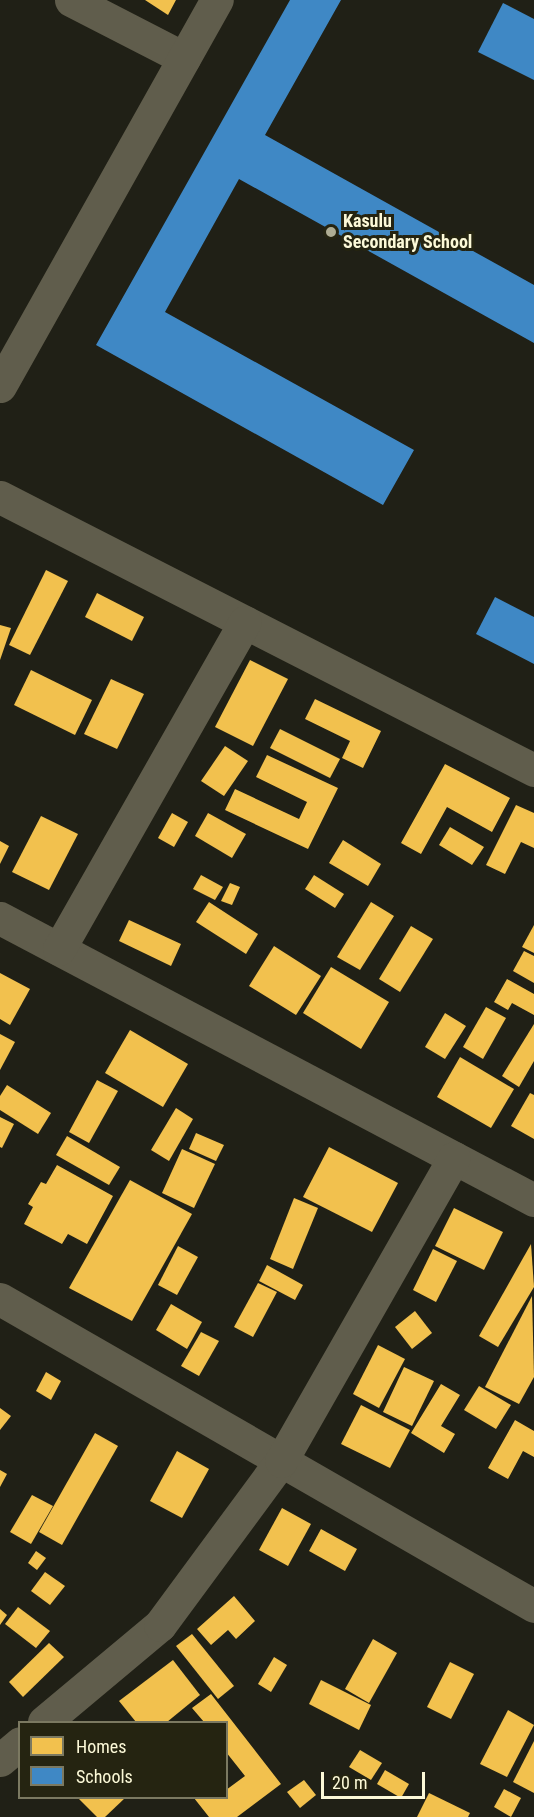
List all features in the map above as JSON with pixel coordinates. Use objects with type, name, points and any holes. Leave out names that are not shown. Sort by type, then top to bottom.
[{"type":"street","points":[[71,0],[184,58]]},
{"type":"street","points":[[0,386],[216,0]]},
{"type":"street","points":[[0,497],[534,770]]},
{"type":"street","points":[[59,949],[245,622]]},
{"type":"street","points":[[0,918],[534,1200]]},
{"type":"street","points":[[45,1721],[159,1625],[281,1461],[454,1158]]},
{"type":"street","points":[[0,1299],[534,1606]]},
{"type":"street","points":[[0,1760],[18,1745]]},
{"type":"building: Homes","points":[[145,0],[176,0],[168,15]]},
{"type":"building: Homes","points":[[46,570],[68,581],[30,655],[9,645]]},
{"type":"building: Homes","points":[[97,593],[144,617],[132,641],[85,617]]},
{"type":"building: Homes","points":[[0,625],[11,628],[0,660]]},
{"type":"building: Homes","points":[[250,660],[288,679],[253,746],[215,727]]},
{"type":"building: Homes","points":[[31,670],[92,700],[75,735],[14,705]]},
{"type":"building: Homes","points":[[111,679],[144,694],[117,749],[84,734]]},
{"type":"building: Homes","points":[[315,699],[381,731],[363,768],[342,758],[350,741],[305,719]]},
{"type":"building: Homes","points":[[280,729],[340,759],[330,778],[270,748]]},
{"type":"building: Homes","points":[[225,746],[248,761],[224,796],[201,781]]},
{"type":"building: Homes","points":[[267,755],[338,788],[308,849],[225,810],[235,789],[299,819],[307,802],[256,777]]},
{"type":"building: Homes","points":[[445,764],[510,798],[492,832],[447,807],[421,854],[401,843]]},
{"type":"building: Homes","points":[[516,805],[534,813],[534,848],[521,842],[505,874],[486,865]]},
{"type":"building: Homes","points":[[172,813],[188,822],[174,847],[158,838]]},
{"type":"building: Homes","points":[[208,813],[246,834],[232,858],[195,836]]},
{"type":"building: Homes","points":[[41,816],[78,834],[49,890],[12,872]]},
{"type":"building: Homes","points":[[450,827],[484,847],[472,865],[439,845]]},
{"type":"building: Homes","points":[[343,840],[381,864],[368,886],[329,863]]},
{"type":"building: Homes","points":[[0,841],[9,846],[0,864]]},
{"type":"building: Homes","points":[[201,875],[223,887],[215,900],[193,889]]},
{"type":"building: Homes","points":[[314,875],[344,894],[335,908],[305,889]]},
{"type":"building: Homes","points":[[230,883],[240,887],[232,905],[221,901]]},
{"type":"building: Homes","points":[[209,902],[258,934],[246,954],[196,922]]},
{"type":"building: Homes","points":[[371,902],[394,916],[360,970],[337,957]]},
{"type":"building: Homes","points":[[129,920],[181,944],[171,966],[119,941]]},
{"type":"building: Homes","points":[[534,925],[534,953],[522,947]]},
{"type":"building: Homes","points":[[411,926],[433,939],[400,992],[379,979]]},
{"type":"building: Homes","points":[[274,946],[321,976],[296,1015],[249,986]]},
{"type":"building: Homes","points":[[524,951],[534,956],[534,983],[513,971]]},
{"type":"building: Homes","points":[[331,967],[389,1002],[361,1049],[303,1013]]},
{"type":"building: Homes","points":[[0,973],[30,989],[10,1025],[0,1019]]},
{"type":"building: Homes","points":[[507,979],[534,994],[534,1015],[512,1003],[508,1010],[494,1002]]},
{"type":"building: Homes","points":[[486,1007],[506,1018],[483,1059],[463,1047]]},
{"type":"building: Homes","points":[[445,1013],[466,1026],[445,1059],[425,1047]]},
{"type":"building: Homes","points":[[534,1024],[534,1061],[519,1087],[502,1076]]},
{"type":"building: Homes","points":[[130,1030],[188,1064],[163,1107],[105,1073]]},
{"type":"building: Homes","points":[[0,1034],[15,1042],[0,1070]]},
{"type":"building: Homes","points":[[460,1057],[514,1089],[491,1128],[437,1097]]},
{"type":"building: Homes","points":[[97,1080],[118,1091],[89,1143],[69,1132]]},
{"type":"building: Homes","points":[[7,1085],[51,1113],[38,1134],[0,1110],[0,1096]]},
{"type":"building: Homes","points":[[530,1093],[534,1095],[534,1139],[511,1126]]},
{"type":"building: Homes","points":[[176,1108],[193,1119],[169,1161],[151,1150]]},
{"type":"building: Homes","points":[[0,1117],[14,1124],[2,1148],[0,1147]]},
{"type":"building: Homes","points":[[196,1133],[224,1145],[216,1161],[189,1149]]},
{"type":"building: Homes","points":[[67,1136],[120,1167],[109,1185],[56,1155]]},
{"type":"building: Homes","points":[[329,1147],[398,1183],[372,1232],[303,1197]]},
{"type":"building: Homes","points":[[182,1149],[215,1164],[194,1208],[162,1193]]},
{"type":"building: Homes","points":[[57,1165],[113,1196],[87,1244],[68,1234],[62,1244],[24,1224],[33,1207],[28,1204],[41,1182],[46,1184]]},
{"type":"building: Homes","points":[[130,1180],[192,1214],[132,1321],[69,1288]]},
{"type":"building: Homes","points":[[294,1198],[318,1208],[293,1269],[270,1259]]},
{"type":"building: Homes","points":[[454,1208],[503,1232],[484,1270],[435,1246]]},
{"type":"building: Homes","points":[[531,1244],[534,1287],[498,1347],[479,1336]]},
{"type":"building: Homes","points":[[178,1246],[198,1257],[177,1295],[158,1285]]},
{"type":"building: Homes","points":[[433,1249],[457,1261],[436,1302],[413,1290]]},
{"type":"building: Homes","points":[[267,1265],[303,1285],[295,1300],[259,1281]]},
{"type":"building: Homes","points":[[258,1283],[277,1292],[253,1337],[234,1327]]},
{"type":"building: Homes","points":[[532,1296],[534,1377],[519,1404],[485,1387]]},
{"type":"building: Homes","points":[[171,1304],[202,1322],[187,1349],[156,1330]]},
{"type":"building: Homes","points":[[415,1311],[432,1333],[412,1349],[395,1327]]},
{"type":"building: Homes","points":[[201,1332],[219,1341],[199,1376],[181,1366]]},
{"type":"building: Homes","points":[[378,1345],[405,1359],[379,1408],[353,1394]]},
{"type":"building: Homes","points":[[404,1367],[434,1381],[412,1426],[383,1412]]},
{"type":"building: Homes","points":[[46,1372],[61,1381],[51,1400],[36,1391]]},
{"type":"building: Homes","points":[[441,1384],[460,1395],[441,1426],[455,1434],[444,1453],[411,1433]]},
{"type":"building: Homes","points":[[479,1386],[511,1405],[496,1429],[464,1410]]},
{"type":"building: Homes","points":[[361,1405],[410,1430],[390,1468],[341,1444]]},
{"type":"building: Homes","points":[[0,1408],[11,1416],[0,1430]]},
{"type":"building: Homes","points":[[515,1420],[534,1431],[534,1457],[523,1451],[508,1479],[488,1468]]},
{"type":"building: Homes","points":[[95,1433],[118,1446],[62,1545],[39,1532]]},
{"type":"building: Homes","points":[[177,1451],[209,1469],[182,1518],[150,1501]]},
{"type":"building: Homes","points":[[0,1470],[7,1474],[0,1487]]},
{"type":"building: Homes","points":[[32,1495],[53,1506],[31,1544],[10,1532]]},
{"type":"building: Homes","points":[[282,1508],[311,1524],[288,1566],[259,1550]]},
{"type":"building: Homes","points":[[321,1529],[357,1549],[345,1571],[309,1551]]},
{"type":"building: Homes","points":[[36,1551],[46,1558],[37,1570],[28,1563]]},
{"type":"building: Homes","points":[[45,1572],[65,1586],[50,1605],[31,1591]]},
{"type":"building: Homes","points":[[234,1596],[255,1621],[236,1639],[228,1630],[211,1645],[197,1629]]},
{"type":"building: Homes","points":[[18,1607],[50,1631],[36,1648],[5,1624]]},
{"type":"building: Homes","points":[[0,1609],[7,1615],[0,1625]]},
{"type":"building: Homes","points":[[192,1634],[234,1686],[218,1699],[176,1646]]},
{"type":"building: Homes","points":[[373,1639],[397,1653],[369,1703],[345,1689]]},
{"type":"building: Homes","points":[[49,1643],[64,1657],[23,1697],[9,1682]]},
{"type":"building: Homes","points":[[274,1657],[287,1665],[271,1692],[258,1684]]},
{"type":"building: Homes","points":[[173,1660],[200,1695],[168,1721],[135,1721],[119,1701]]},
{"type":"building: Homes","points":[[450,1662],[474,1674],[451,1719],[427,1707]]},
{"type":"building: Homes","points":[[321,1680],[371,1705],[359,1730],[309,1704]]},
{"type":"building: Homes","points":[[211,1694],[281,1784],[237,1817],[209,1817],[195,1799],[228,1799],[228,1789],[245,1776],[228,1755],[228,1721],[203,1721],[192,1708]]},
{"type":"building: Homes","points":[[508,1710],[534,1725],[507,1777],[480,1764]]},
{"type":"building: Homes","points":[[534,1741],[534,1793],[513,1782]]},
{"type":"building: Homes","points":[[360,1750],[382,1763],[371,1780],[349,1767]]},
{"type":"building: Homes","points":[[385,1770],[409,1784],[401,1798],[377,1784]]},
{"type":"building: Homes","points":[[304,1780],[316,1795],[300,1808],[287,1792]]},
{"type":"building: Homes","points":[[504,1789],[521,1798],[511,1817],[494,1807]]},
{"type":"building: Homes","points":[[429,1793],[470,1813],[468,1817],[417,1817]]},
{"type":"building: Homes","points":[[79,1799],[124,1799],[105,1817],[97,1817]]},
{"type":"building: Schools","points":[[290,0],[341,0],[265,135],[534,285],[534,343],[239,179],[165,312],[414,450],[383,505],[96,345]]},
{"type":"building: Schools","points":[[503,3],[534,19],[534,80],[478,52]]},
{"type":"building: Schools","points":[[495,597],[534,617],[534,664],[476,634]]},
{"type":"place","name":"Kasulu Secondary School","points":[[331,232]]}]
